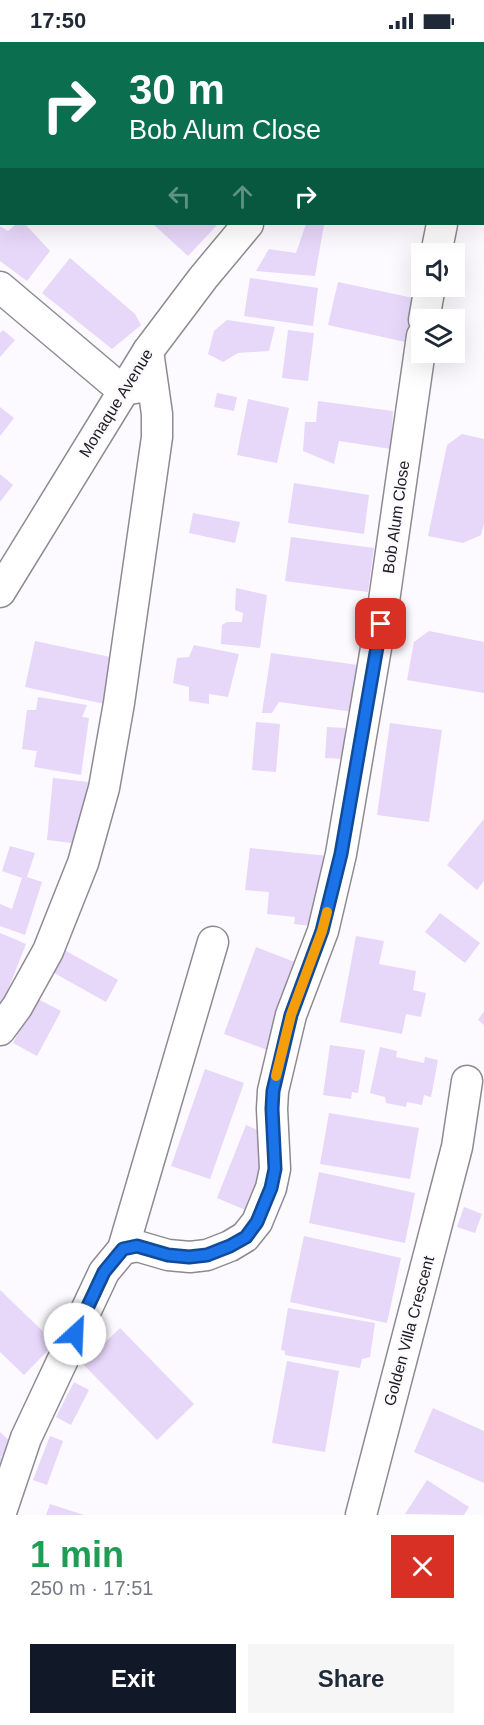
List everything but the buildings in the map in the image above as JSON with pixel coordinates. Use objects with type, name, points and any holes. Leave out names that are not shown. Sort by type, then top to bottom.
[{"type":"street","name":"Monaque Avenue","points":[[0,592],[148,351],[203,278],[247,225]]},
{"type":"street","points":[[438,243],[442,225]]},
{"type":"street","points":[[0,287],[122,390],[152,386]]},
{"type":"street","points":[[0,1030],[17,1007],[48,951],[84,863],[104,788],[119,703],[157,437],[157,414],[148,351]]},
{"type":"street","name":"Bob Alum Close","points":[[123,1249],[137,1246],[168,1255],[189,1257],[207,1255],[230,1246],[246,1237],[257,1222],[271,1188],[275,1169],[273,1091],[291,1015],[322,931],[341,854],[384,601],[418,363]]},
{"type":"street","points":[[0,1515],[26,1438],[104,1272],[123,1249],[213,942]]},
{"type":"street","name":"Golden Villa Crescent","points":[[361,1515],[458,1147],[467,1081]]},
{"type":"slow traffic","points":[[276,1076],[291,1015],[327,912]]},
{"type":"route","points":[[75,1334],[104,1272],[123,1249],[137,1246],[168,1255],[189,1257],[207,1255],[246,1237],[257,1222],[271,1188],[275,1169],[272,1109],[279,1061],[291,1015],[322,931],[341,854],[381,624]]}]
